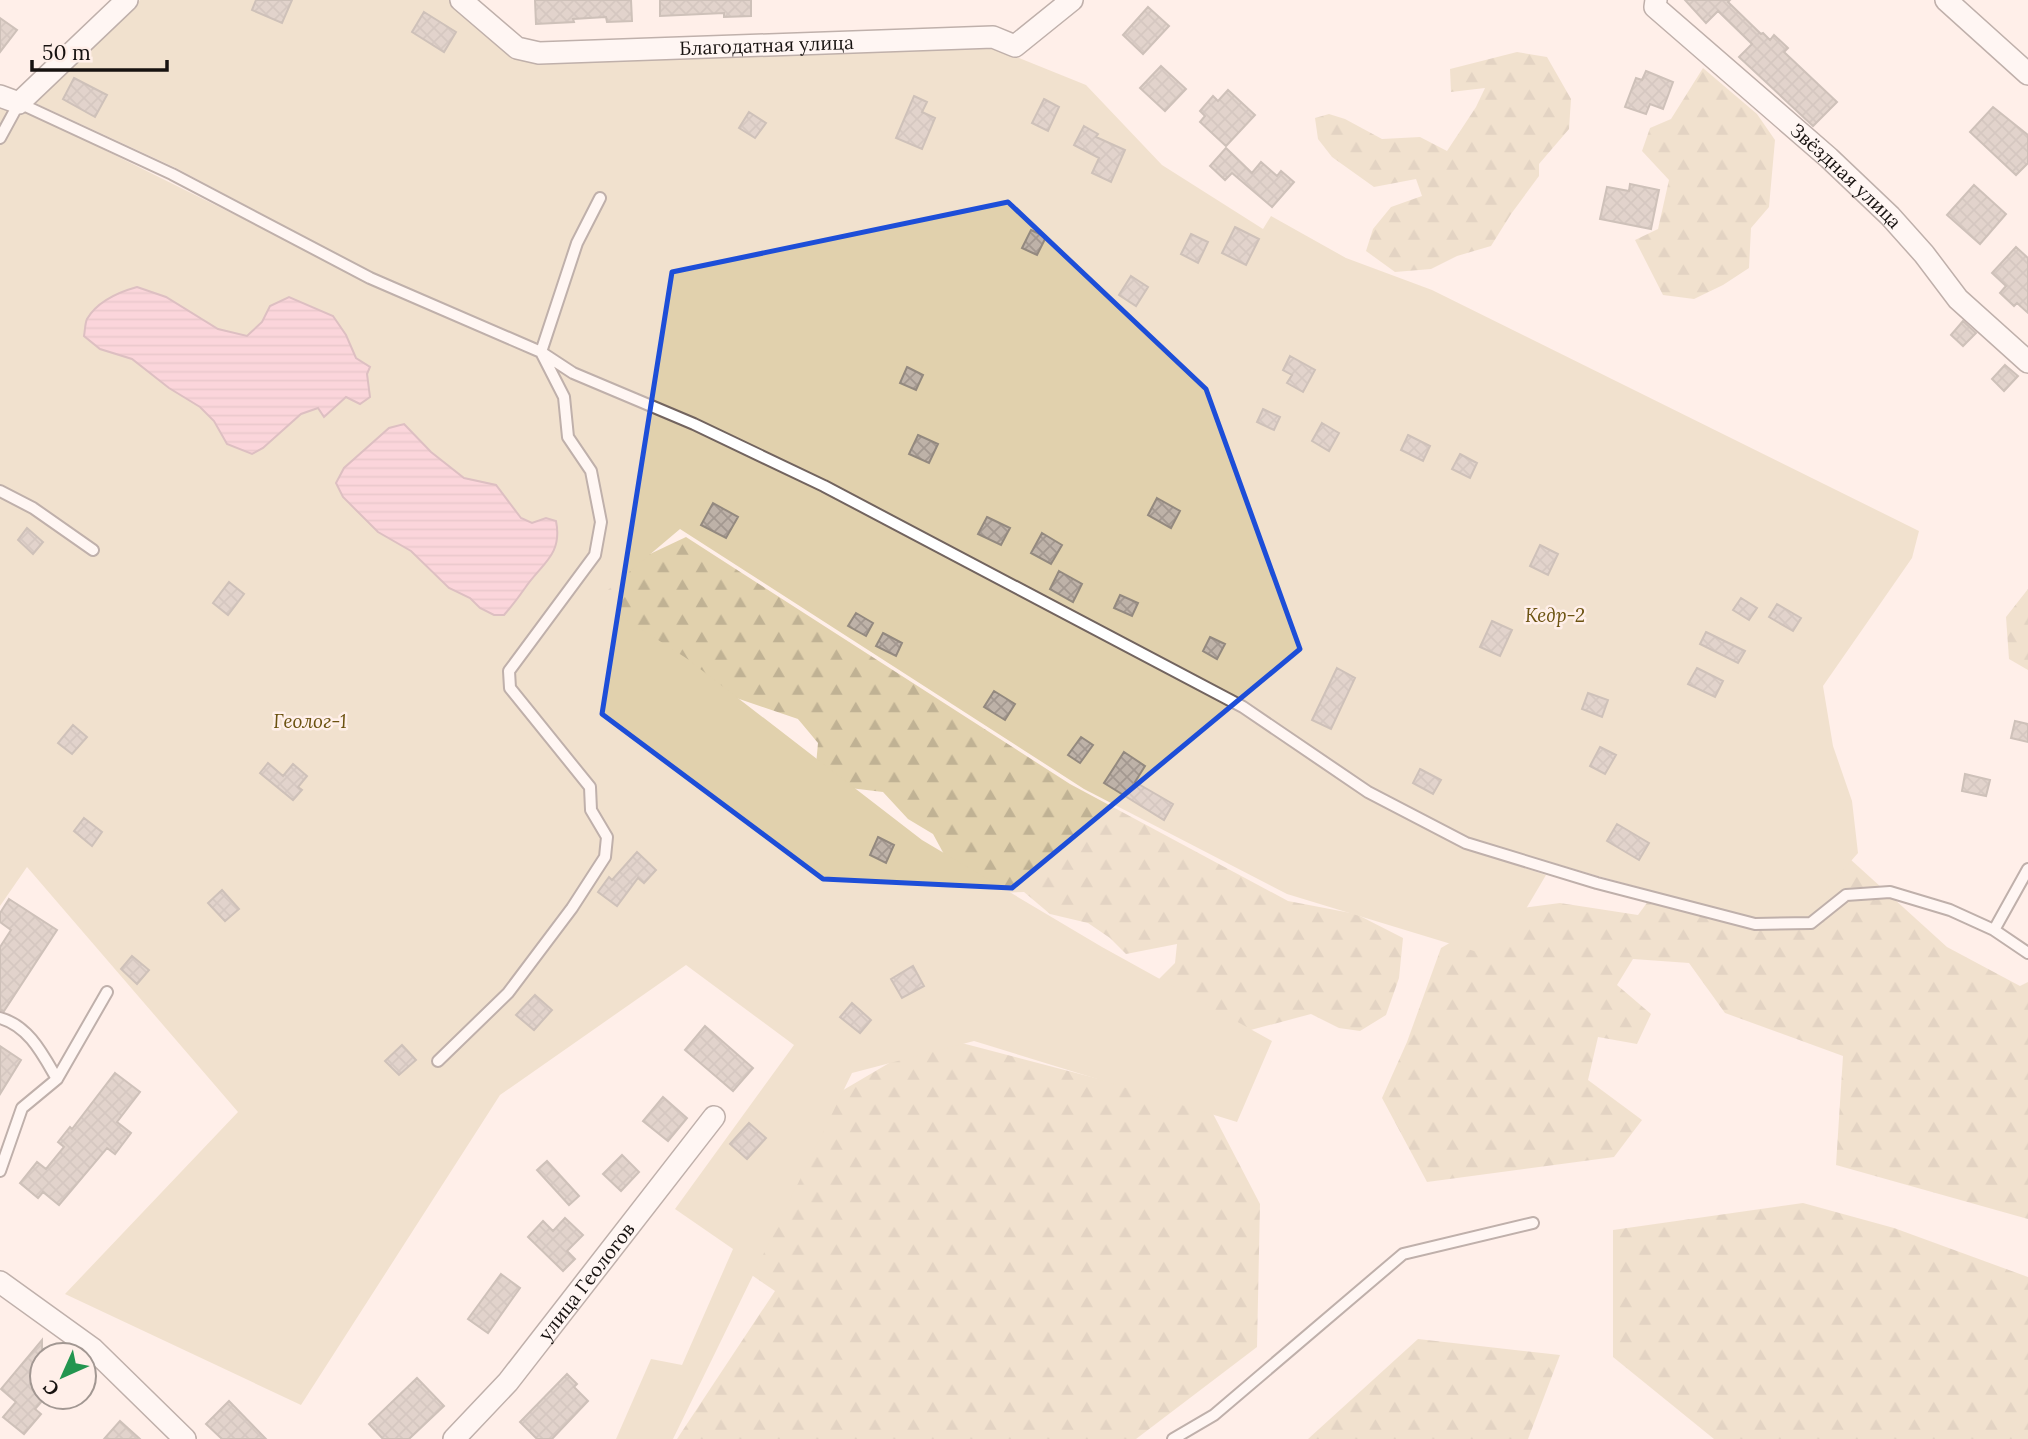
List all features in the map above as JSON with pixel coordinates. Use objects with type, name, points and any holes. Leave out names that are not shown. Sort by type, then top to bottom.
[{"type":"street","points":[[9,99],[127,0]]},
{"type":"street","name":"Благодатная улица","points":[[461,0],[517,48],[539,53],[993,37],[1015,46],[1072,0]]},
{"type":"street","name":"Звёздная улица","points":[[1656,0],[1656,7],[1829,158],[1890,216],[1924,254],[1958,299],[2028,362]]},
{"type":"street","points":[[1946,0],[2028,74]]},
{"type":"street","name":"улица Геологов","points":[[454,1439],[508,1382],[713,1117]]},
{"type":"street","points":[[0,1282],[93,1349],[185,1439]]},
{"type":"lane","points":[[0,138],[9,99],[172,174],[370,278],[541,352],[573,373],[694,424],[824,485],[1242,707],[1368,792],[1466,843],[1597,883],[1755,923],[1811,923],[1846,895],[1890,892],[1950,910],[1994,930],[2028,953]]},
{"type":"lane","points":[[438,1061],[508,993],[572,908],[605,857],[607,836],[591,810],[590,787],[510,688],[509,671],[595,555],[601,522],[591,471],[568,437],[564,397],[541,352],[577,243],[600,198]]},
{"type":"lane","points":[[0,491],[33,508],[93,551]]},
{"type":"lane","points":[[1994,930],[2028,869]]},
{"type":"lane","points":[[0,1171],[22,1108],[57,1079],[107,992]]},
{"type":"lane","points":[[0,1018],[14,1021],[36,1044],[57,1079]]},
{"type":"lane","points":[[1173,1439],[1214,1415],[1403,1254],[1533,1223]]},
{"type":"highlighted area","points":[[1008,202],[1206,389],[1300,649],[1012,888],[823,879],[602,714],[672,272]]},
{"type":"green space","name":"Кедр-2","points":[[140,0],[451,0],[514,52],[989,46],[1086,85],[1162,165],[1263,229],[1271,216],[1346,258],[1432,290],[1919,531],[1912,558],[1823,686],[1833,746],[1852,801],[1858,853],[1805,914],[1759,920],[1469,838],[1371,788],[1245,703],[826,481],[696,420],[575,370],[372,273],[176,168],[33,102],[38,93]]},
{"type":"green space","points":[[1517,52],[1547,57],[1571,99],[1569,129],[1539,164],[1539,176],[1491,246],[1457,256],[1431,269],[1395,272],[1366,251],[1373,229],[1391,207],[1422,196],[1416,179],[1374,187],[1332,157],[1318,139],[1315,118],[1329,114],[1345,119],[1382,139],[1420,137],[1447,151],[1476,107],[1485,88],[1451,92],[1450,69]]},
{"type":"green space","points":[[1703,68],[1757,114],[1775,140],[1769,207],[1751,228],[1749,268],[1694,299],[1663,295],[1635,240],[1658,229],[1669,180],[1642,151],[1650,128],[1671,119]]},
{"type":"green space","name":"Геолог-1","points":[[0,100],[368,281],[540,357],[570,377],[692,429],[822,490],[1239,711],[1366,796],[1464,848],[1546,875],[1497,958],[1287,894],[1084,789],[680,529],[596,600],[686,658],[922,840],[1102,947],[1272,1041],[1237,1122],[974,1041],[852,1073],[673,1439],[616,1439],[651,1359],[682,1365],[733,1249],[675,1209],[794,1045],[686,965],[500,1095],[301,1405],[65,1294],[238,1112],[27,867],[0,906]]},
{"type":"green space","points":[[686,537],[1070,784],[1288,901],[1356,914],[1403,938],[1399,978],[1386,1015],[1360,1031],[1339,1028],[1311,1014],[1247,1031],[1155,983],[1175,963],[1177,944],[1126,954],[1110,938],[1088,923],[1050,914],[1024,892],[988,893],[952,869],[933,834],[908,819],[883,792],[825,785],[816,765],[818,743],[798,719],[713,690],[585,616],[603,556],[650,554]]},
{"type":"green space","points":[[2028,589],[2028,670],[2009,659],[2006,617]]},
{"type":"green space","points":[[1722,800],[1828,839],[1947,947],[2020,986],[2028,982],[2028,1219],[1836,1165],[1843,1056],[1725,1013],[1689,963],[1633,959],[1617,985],[1651,1014],[1637,1044],[1598,1037],[1588,1080],[1642,1120],[1614,1157],[1427,1182],[1382,1098],[1407,1042],[1441,948],[1506,910],[1560,903],[1638,915]]},
{"type":"green space","points":[[935,1036],[1210,1108],[1260,1204],[1257,1347],[1136,1439],[677,1439],[775,1291],[731,1261],[806,1112]]},
{"type":"green space","points":[[1803,1203],[1894,1228],[2028,1277],[2028,1439],[1714,1439],[1613,1357],[1613,1230]]},
{"type":"green space","points":[[1418,1339],[1560,1355],[1528,1439],[1308,1439]]},
{"type":"shaded area","points":[[137,287],[166,297],[218,329],[247,336],[262,322],[270,306],[289,297],[333,316],[346,335],[356,358],[370,367],[367,374],[370,397],[360,404],[346,397],[324,417],[318,408],[301,414],[263,448],[252,454],[227,444],[214,421],[200,407],[169,388],[132,359],[100,349],[84,336],[87,319],[96,308],[116,295]]},
{"type":"shaded area","points":[[404,424],[431,452],[464,478],[496,485],[521,518],[532,523],[546,518],[556,521],[557,533],[553,551],[504,615],[494,615],[480,608],[470,598],[449,588],[411,551],[378,532],[343,497],[336,483],[344,468],[389,428]]},
{"type":"building","points":[[256,0],[292,0],[282,23],[252,10]]},
{"type":"building","points":[[535,0],[631,0],[632,21],[607,22],[606,17],[536,24]]},
{"type":"building","points":[[660,0],[751,0],[751,16],[724,17],[724,13],[660,16]]},
{"type":"building","points":[[1685,0],[1730,0],[1728,2],[1761,34],[1770,40],[1774,35],[1788,48],[1784,52],[1837,102],[1813,126],[1739,57],[1752,44],[1718,11],[1706,23]]},
{"type":"building","points":[[1148,7],[1169,26],[1143,54],[1123,35]]},
{"type":"building","points":[[424,12],[456,32],[444,52],[412,32]]},
{"type":"building","points":[[0,18],[17,30],[0,52]]},
{"type":"building","points":[[1161,66],[1186,89],[1165,111],[1140,88]]},
{"type":"building","points":[[1646,71],[1673,82],[1663,109],[1650,104],[1646,114],[1625,107],[1636,78],[1642,80]]},
{"type":"building","points":[[74,78],[107,95],[95,117],[63,99]]},
{"type":"building","points":[[1228,90],[1255,115],[1226,146],[1200,122],[1205,116],[1200,111],[1213,96],[1218,101]]},
{"type":"building","points":[[914,96],[927,102],[922,112],[935,118],[922,149],[896,138]]},
{"type":"building","points":[[1044,99],[1059,107],[1048,131],[1032,123]]},
{"type":"building","points":[[1993,107],[2028,135],[2028,163],[2016,175],[1970,132]]},
{"type":"building","points":[[749,112],[766,123],[755,138],[739,128]]},
{"type":"building","points":[[1084,126],[1098,134],[1096,137],[1125,150],[1111,182],[1092,173],[1099,158],[1074,145]]},
{"type":"building","points":[[1226,148],[1252,173],[1261,162],[1277,176],[1281,171],[1294,182],[1272,207],[1232,173],[1225,180],[1210,166]]},
{"type":"building","points":[[1630,184],[1659,190],[1651,229],[1600,219],[1607,187],[1629,191]]},
{"type":"building","points":[[1974,185],[2006,214],[1980,244],[1947,215]]},
{"type":"building","points":[[1235,227],[1259,239],[1246,265],[1222,253]]},
{"type":"building","points":[[1031,230],[1046,237],[1037,255],[1022,248]]},
{"type":"building","points":[[1191,234],[1208,242],[1198,263],[1181,254]]},
{"type":"building","points":[[2016,247],[2028,258],[2028,313],[2017,303],[2014,306],[2000,293],[2006,286],[1992,273]]},
{"type":"building","points":[[1131,276],[1148,287],[1136,306],[1119,295]]},
{"type":"building","points":[[1963,321],[1976,333],[1963,346],[1951,335]]},
{"type":"building","points":[[1290,356],[1315,370],[1303,392],[1287,383],[1292,375],[1283,370]]},
{"type":"building","points":[[2005,365],[2018,376],[2004,391],[1992,379]]},
{"type":"building","points":[[907,367],[923,375],[916,390],[900,383]]},
{"type":"building","points":[[1263,409],[1280,417],[1274,430],[1257,422]]},
{"type":"building","points":[[1322,423],[1339,433],[1329,451],[1312,441]]},
{"type":"building","points":[[918,435],[938,444],[929,463],[909,454]]},
{"type":"building","points":[[1408,435],[1430,446],[1423,461],[1401,450]]},
{"type":"building","points":[[1460,454],[1477,463],[1470,478],[1452,469]]},
{"type":"building","points":[[1157,498],[1180,511],[1171,528],[1148,515]]},
{"type":"building","points":[[713,503],[738,517],[726,538],[701,525]]},
{"type":"building","points":[[987,517],[1010,528],[1001,545],[978,534]]},
{"type":"building","points":[[27,528],[43,542],[33,554],[18,540]]},
{"type":"building","points":[[1042,533],[1062,545],[1051,564],[1031,553]]},
{"type":"building","points":[[1540,545],[1558,554],[1548,575],[1530,566]]},
{"type":"building","points":[[1059,571],[1082,584],[1073,602],[1050,589]]},
{"type":"building","points":[[229,582],[244,594],[228,615],[213,603]]},
{"type":"building","points":[[1120,595],[1138,603],[1132,616],[1114,608]]},
{"type":"building","points":[[1741,598],[1757,608],[1749,620],[1733,610]]},
{"type":"building","points":[[1777,604],[1801,618],[1793,631],[1769,617]]},
{"type":"building","points":[[856,613],[873,623],[866,636],[848,626]]},
{"type":"building","points":[[1492,621],[1512,630],[1500,656],[1480,647]]},
{"type":"building","points":[[1706,632],[1745,651],[1738,663],[1700,644]]},
{"type":"building","points":[[883,633],[902,643],[896,656],[876,646]]},
{"type":"building","points":[[1210,637],[1225,644],[1217,659],[1203,651]]},
{"type":"building","points":[[1337,668],[1355,678],[1331,729],[1312,720]]},
{"type":"building","points":[[1697,668],[1723,681],[1715,697],[1688,684]]},
{"type":"building","points":[[994,691],[1015,704],[1005,720],[984,707]]},
{"type":"building","points":[[1588,693],[1608,700],[1602,717],[1582,709]]},
{"type":"building","points":[[2015,721],[2028,724],[2028,742],[2011,738]]},
{"type":"building","points":[[73,725],[87,737],[72,754],[58,743]]},
{"type":"building","points":[[1081,737],[1093,745],[1080,763],[1068,755]]},
{"type":"building","points":[[1600,747],[1616,755],[1605,774],[1590,766]]},
{"type":"building","points":[[1124,752],[1145,766],[1135,782],[1173,804],[1164,820],[1104,783]]},
{"type":"building","points":[[268,763],[283,776],[293,764],[307,776],[298,787],[302,790],[293,800],[260,773]]},
{"type":"building","points":[[1420,769],[1441,780],[1433,794],[1413,783]]},
{"type":"building","points":[[1965,774],[1990,780],[1986,796],[1962,791]]},
{"type":"building","points":[[84,818],[102,832],[92,846],[74,831]]},
{"type":"building","points":[[1617,824],[1649,843],[1639,860],[1607,841]]},
{"type":"building","points":[[878,837],[894,845],[886,863],[870,855]]},
{"type":"building","points":[[637,852],[656,870],[644,883],[638,878],[617,906],[598,892],[609,877],[612,880]]},
{"type":"building","points":[[222,890],[239,909],[225,921],[208,903]]},
{"type":"building","points":[[9,899],[57,930],[4,1011],[0,1010],[0,947],[11,930],[0,922],[0,913]]},
{"type":"building","points":[[132,956],[149,970],[137,984],[121,969]]},
{"type":"building","points":[[913,966],[924,986],[902,998],[891,979]]},
{"type":"building","points":[[535,995],[552,1010],[534,1030],[516,1015]]},
{"type":"building","points":[[852,1003],[871,1020],[860,1033],[840,1017]]},
{"type":"building","points":[[705,1026],[753,1068],[733,1091],[685,1050]]},
{"type":"building","points":[[402,1045],[416,1060],[399,1075],[385,1061]]},
{"type":"building","points":[[0,1046],[21,1060],[0,1094]]},
{"type":"building","points":[[115,1073],[140,1092],[117,1122],[131,1133],[115,1154],[107,1148],[59,1205],[43,1192],[38,1198],[20,1183],[37,1162],[46,1169],[64,1147],[58,1142],[70,1127],[72,1129]]},
{"type":"building","points":[[663,1097],[687,1118],[668,1141],[643,1121]]},
{"type":"building","points":[[749,1123],[766,1138],[747,1159],[730,1144]]},
{"type":"building","points":[[622,1155],[639,1172],[621,1191],[603,1174]]},
{"type":"building","points":[[547,1161],[579,1196],[569,1205],[537,1170]]},
{"type":"building","points":[[565,1218],[583,1235],[567,1251],[575,1259],[563,1271],[528,1237],[543,1221],[553,1231]]},
{"type":"building","points":[[501,1274],[520,1288],[488,1333],[468,1319]]},
{"type":"building","points":[[28,1357],[28,1411],[37,1411],[41,1414],[24,1434],[3,1417],[16,1402],[1,1389]]},
{"type":"building","points":[[567,1374],[577,1384],[574,1387],[588,1401],[552,1439],[537,1439],[520,1422]]},
{"type":"building","points":[[417,1378],[444,1406],[409,1439],[383,1439],[369,1424]]},
{"type":"building","points":[[229,1401],[266,1439],[222,1439],[206,1424]]},
{"type":"building","points":[[120,1421],[140,1439],[104,1439]]}]
